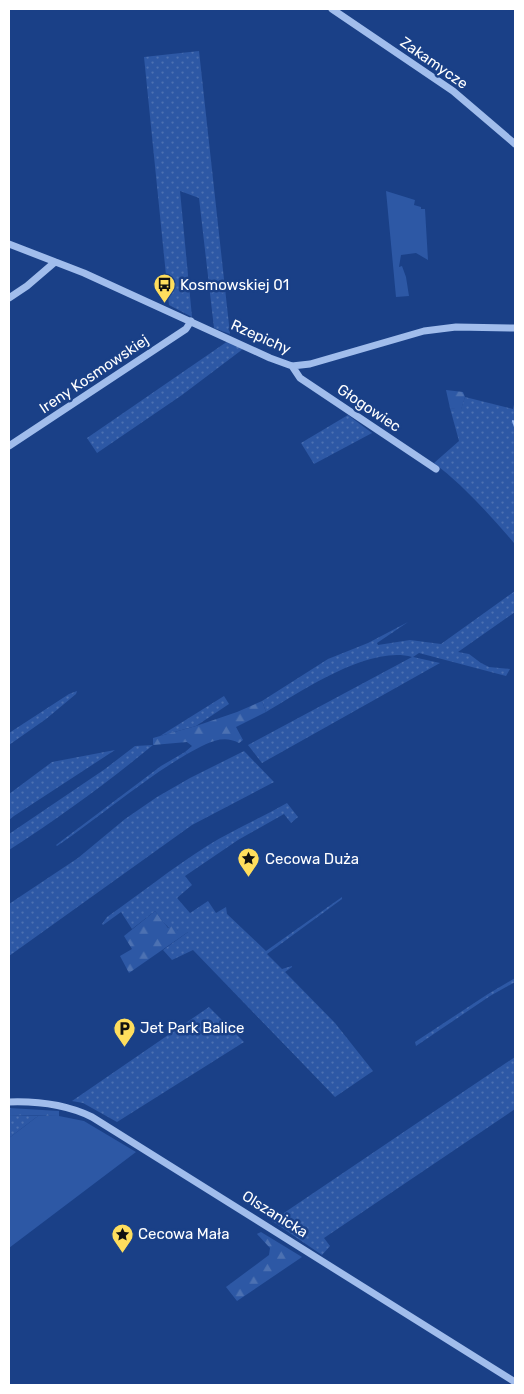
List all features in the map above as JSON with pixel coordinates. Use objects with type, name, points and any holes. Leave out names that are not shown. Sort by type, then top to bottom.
[{"type":"street","name":"Zakamycze","points":[[332,9],[453,91],[515,144]]},
{"type":"street","name":"Rzepichy","points":[[9,244],[84,273],[270,358],[292,366],[310,364],[424,331],[448,327],[515,328]]},
{"type":"street","points":[[9,298],[55,262]]},
{"type":"street","name":"Ireny Kosmowskiej","points":[[9,446],[186,329],[191,321]]},
{"type":"street","name":"Głogowiec","points":[[292,366],[300,378],[436,469]]},
{"type":"street","name":"Olszanicka","points":[[9,1102],[38,1102],[60,1105],[92,1117],[515,1382]]},
{"type":"green space","points":[[199,51],[230,334],[214,328],[199,198],[180,191],[192,317],[169,305],[144,57]]},
{"type":"green space","points":[[386,191],[415,200],[414,205],[425,209],[428,260],[416,253],[401,255],[399,267],[402,266],[406,277],[409,296],[396,297]]},
{"type":"green space","points":[[228,341],[243,349],[182,395],[97,453],[87,438]]},
{"type":"green space","points":[[446,390],[463,392],[465,397],[461,410],[450,408]]},
{"type":"green space","points":[[465,397],[513,409],[515,400],[515,544],[466,491],[434,463],[459,441],[450,408],[461,409]]},
{"type":"green space","points":[[348,415],[372,433],[314,464],[301,443]]},
{"type":"green space","points":[[515,591],[515,612],[458,652],[469,654],[489,667],[510,669],[506,676],[419,653],[413,657],[440,663],[262,763],[248,745],[412,657],[395,655],[356,664],[317,682],[266,712],[262,701],[328,659],[368,643],[408,622],[377,643],[378,645],[410,640],[441,644]]},
{"type":"green space","points":[[77,691],[76,694],[46,719],[9,745],[9,733],[69,694]]},
{"type":"green space","points":[[224,696],[229,704],[196,726],[160,736]]},
{"type":"green space","points":[[262,701],[266,712],[236,727],[243,740],[239,743],[226,739],[213,741],[187,754],[185,752],[192,746],[187,742],[153,745],[153,738],[196,726]]},
{"type":"green space","points":[[153,745],[82,800],[9,850],[9,834],[105,769],[135,746]]},
{"type":"green space","points":[[115,750],[9,820],[9,794],[52,762]]},
{"type":"green space","points":[[244,751],[274,782],[192,825],[9,956],[9,904],[78,858],[125,819],[157,797]]},
{"type":"green space","points":[[185,752],[187,754],[56,845],[161,766]]},
{"type":"green space","points":[[287,803],[298,817],[291,823],[284,814],[238,840],[185,876],[192,885],[177,898],[190,913],[208,901],[216,913],[226,907],[227,914],[266,951],[342,897],[342,899],[267,954],[282,969],[292,966],[285,972],[335,1023],[373,1071],[335,1097],[193,950],[172,960],[163,950],[188,932],[176,931],[168,927],[155,911],[132,929],[121,912],[102,924],[107,917],[194,854]]},
{"type":"green space","points":[[155,911],[168,928],[172,926],[178,931],[186,928],[188,932],[129,973],[120,956],[132,949],[124,936]]},
{"type":"green space","points":[[515,978],[515,982],[490,996],[416,1046],[415,1042]]},
{"type":"green space","points":[[209,1007],[244,1042],[117,1122],[83,1103],[72,1101]]},
{"type":"green space","points":[[515,1057],[515,1109],[324,1238],[330,1246],[322,1255],[272,1221]]},
{"type":"green space","points":[[9,1108],[59,1111],[59,1116],[9,1115]]},
{"type":"green space","points":[[9,1115],[38,1116],[9,1138]]},
{"type":"green space","points":[[38,1116],[59,1116],[84,1121],[136,1152],[9,1248],[9,1138]]},
{"type":"green space","points":[[261,1232],[302,1257],[237,1301],[226,1287],[269,1255],[270,1248],[257,1234]]},
{"type":"waterway","points":[[513,421],[515,427]]},
{"type":"place","name":"Kosmowskiej 01","points":[[164,304]]},
{"type":"place","name":"Cecowa Duża","points":[[249,878]]},
{"type":"place","name":"Jet Park Balice","points":[[124,1047]]},
{"type":"place","name":"Cecowa Mała","points":[[122,1253]]}]
